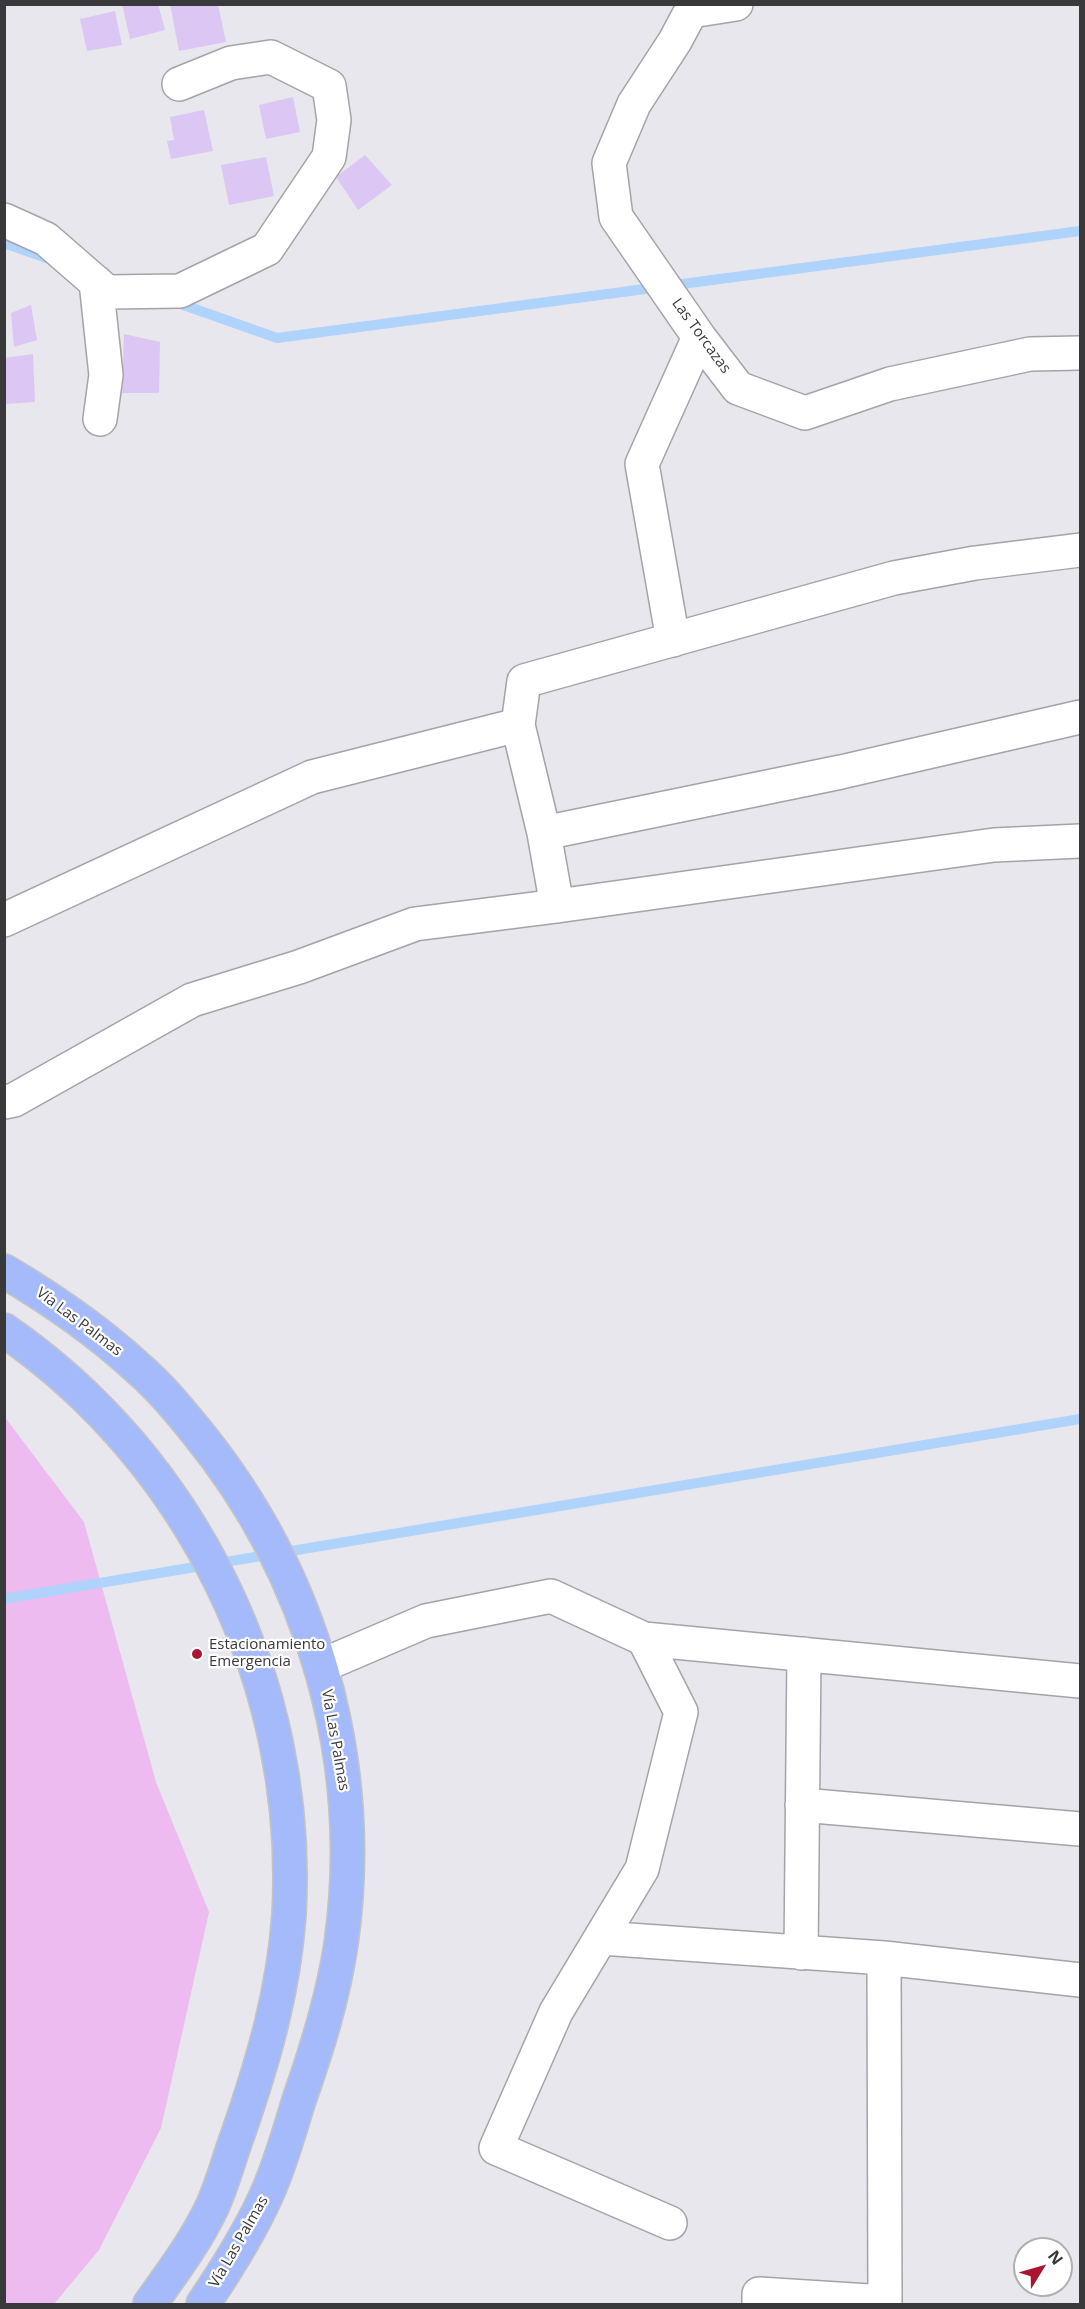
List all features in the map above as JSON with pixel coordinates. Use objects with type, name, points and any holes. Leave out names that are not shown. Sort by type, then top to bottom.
[{"type":"highway","name":"Vía Las Palmas","points":[[4,1271],[51,1299],[98,1333],[133,1363],[182,1413],[219,1459],[251,1507],[279,1558],[303,1611],[321,1666],[334,1720],[343,1776],[347,1833],[346,1889],[339,1956],[330,2000],[315,2054],[267,2195],[237,2250],[203,2304]]},
{"type":"highway","points":[[4,1330],[53,1367],[95,1406],[134,1448],[201,1542],[241,1625],[267,1701],[279,1754],[287,1807],[289,1915],[283,1969],[273,2022],[259,2074],[212,2207],[179,2262],[150,2304]]},
{"type":"street","name":"Las Torcazas","points":[[736,4],[691,11],[675,41],[634,104],[609,163],[616,217],[699,337],[738,388],[806,413],[902,381],[1030,354],[1080,353]]},
{"type":"street","points":[[4,220],[46,239],[107,292],[180,291],[267,249],[329,157],[334,120],[329,86],[271,57],[231,63],[179,84]]},
{"type":"street","points":[[96,282],[106,375],[100,419]]},
{"type":"street","points":[[673,640],[642,464],[699,337]]},
{"type":"street","points":[[557,906],[544,833],[518,725],[524,681],[894,578],[975,563],[1080,550]]},
{"type":"street","points":[[544,833],[841,772],[1080,717]]},
{"type":"street","points":[[4,920],[312,777],[518,725]]},
{"type":"street","points":[[4,1102],[14,1100],[192,1000],[299,967],[415,924],[994,845],[1080,841]]},
{"type":"street","points":[[321,1666],[426,1621],[551,1596],[644,1639],[1080,1681]]},
{"type":"street","points":[[644,1639],[681,1712],[642,1869],[556,2012],[496,2148],[670,2223]]},
{"type":"street","points":[[801,1953],[804,1654]]},
{"type":"street","points":[[802,1805],[1080,1829]]},
{"type":"street","points":[[600,1938],[884,1958],[1080,1980]]},
{"type":"street","points":[[759,2304],[759,2294],[885,2302],[884,1958]]},
{"type":"shaded area","points":[[4,1416],[84,1522],[156,1782],[209,1912],[161,2128],[99,2250],[54,2304],[5,2304]]},
{"type":"building","points":[[122,4],[158,4],[165,30],[130,39]]},
{"type":"building","points":[[170,4],[218,4],[226,42],[179,51]]},
{"type":"building","points":[[115,11],[122,45],[87,51],[80,19]]},
{"type":"building","points":[[293,97],[300,132],[266,139],[259,105]]},
{"type":"building","points":[[204,110],[213,151],[171,159],[167,141],[174,140],[170,117]]},
{"type":"building","points":[[365,155],[392,185],[358,210],[336,177]]},
{"type":"building","points":[[266,157],[274,196],[229,205],[221,165]]},
{"type":"building","points":[[31,305],[37,340],[14,347],[11,313]]},
{"type":"building","points":[[124,334],[160,342],[159,393],[122,393]]},
{"type":"building","points":[[33,354],[35,402],[4,404],[4,358]]},
{"type":"waterway","points":[[175,302],[277,338],[1080,231]]},
{"type":"waterway","points":[[4,243],[52,260]]},
{"type":"waterway","points":[[4,1599],[1080,1419]]},
{"type":"place","name":"Estacionamiento Emergencia","points":[[197,1654]]}]
